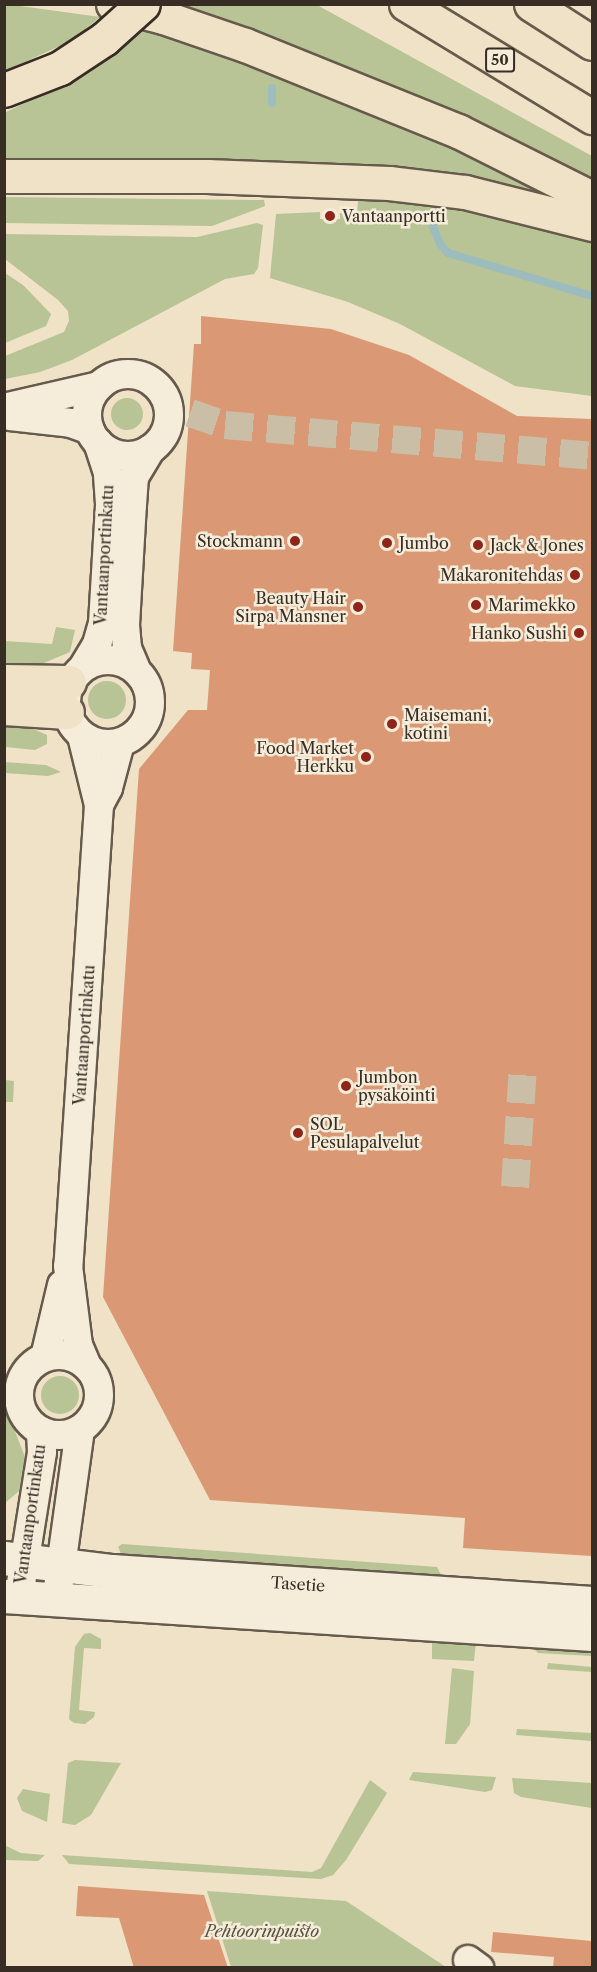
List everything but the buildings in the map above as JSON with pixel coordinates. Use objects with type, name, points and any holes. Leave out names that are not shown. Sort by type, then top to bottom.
[{"type":"main road","points":[[113,4],[163,17],[245,45],[458,131],[592,198]]},
{"type":"main road","points":[[4,90],[60,68],[104,39],[143,4]]},
{"type":"main road","name":"50","points":[[406,4],[592,117]]},
{"type":"main road","points":[[531,4],[592,43]]},
{"type":"main road","points":[[4,177],[207,176],[388,183],[465,192],[592,224]]},
{"type":"main road","points":[[4,681],[76,699]]},
{"type":"main road","points":[[4,708],[76,699]]},
{"type":"main road","name":"Tasetie","points":[[16,1559],[62,1565],[592,1603]]},
{"type":"main road","name":"Tasetie","points":[[12,1596],[592,1634]]},
{"type":"street","points":[[4,408],[99,386],[116,375],[130,374],[149,379],[160,388],[182,418],[156,446],[125,456],[71,423],[4,416]]},
{"type":"street","points":[[94,437],[87,413],[99,386]]},
{"type":"street","name":"Vantaanportinkatu","points":[[68,1266],[78,1345],[98,1385],[99,1399],[94,1415],[80,1430],[55,1436],[40,1431],[25,1417],[19,1393],[26,1373],[45,1357],[68,1266],[99,805],[76,699],[103,623],[110,504],[108,473],[94,437]]},
{"type":"street","name":"Vantaanportinkatu","points":[[135,667],[127,648],[125,625],[134,477],[156,446]]},
{"type":"street","points":[[114,659],[135,667],[146,681],[149,714],[143,726],[120,743],[109,744],[76,699],[114,659]]},
{"type":"street","name":"Vantaanportinkatu","points":[[99,805],[108,788],[120,743]]},
{"type":"street","points":[[45,1357],[63,1355],[87,1366]]},
{"type":"street","name":"Vantaanportinkatu","points":[[56,1598],[80,1430]]},
{"type":"street","name":"Vantaanportinkatu","points":[[12,1596],[16,1559],[42,1452],[40,1431]]},
{"type":"green space","points":[[5,5],[100,17],[73,40],[5,71]]},
{"type":"green space","points":[[150,5],[317,5],[592,156],[592,183]]},
{"type":"green space","points":[[147,28],[420,129],[572,202],[4,158],[4,113],[90,72]]},
{"type":"green space","points":[[5,197],[264,200],[265,206],[212,226],[5,223]]},
{"type":"green space","points":[[358,201],[420,201],[460,205],[536,223],[592,242],[592,396],[515,386],[400,324],[348,302],[270,278],[276,214],[320,212],[320,219],[340,219],[340,213],[357,214]]},
{"type":"green space","points":[[257,223],[263,225],[258,268],[254,274],[225,279],[72,360],[40,372],[5,379],[5,356],[64,332],[69,321],[68,311],[58,300],[5,259],[5,234],[197,237]]},
{"type":"green space","points":[[5,273],[23,285],[51,314],[46,326],[5,343]]},
{"type":"green space","points":[[127,398],[138,403],[143,414],[138,425],[127,430],[116,425],[111,414],[116,403]]},
{"type":"green space","points":[[56,627],[75,630],[70,652],[32,668],[5,666],[4,641],[52,644]]},
{"type":"green space","points":[[107,681],[120,687],[126,700],[120,713],[107,719],[94,713],[88,700],[94,687]]},
{"type":"green space","points":[[4,716],[47,735],[47,744],[35,750],[5,747]]},
{"type":"green space","points":[[4,762],[46,765],[61,772],[48,776],[5,773]]},
{"type":"green space","points":[[5,1080],[14,1081],[13,1102],[5,1102]]},
{"type":"green space","points":[[60,1376],[73,1382],[79,1395],[73,1408],[60,1414],[47,1408],[41,1395],[47,1382]]},
{"type":"green space","points":[[4,1403],[25,1457],[19,1491],[5,1503]]},
{"type":"green space","points":[[122,1544],[437,1567],[442,1577],[123,1558],[118,1547]]},
{"type":"green space","points":[[90,1633],[101,1639],[101,1649],[84,1648],[79,1710],[95,1712],[94,1717],[85,1724],[74,1723],[69,1719],[75,1647],[84,1634]]},
{"type":"green space","points":[[476,1642],[474,1661],[432,1659],[432,1643]]},
{"type":"green space","points":[[531,1646],[592,1649],[592,1656],[538,1653]]},
{"type":"green space","points":[[548,1663],[592,1667],[592,1672],[547,1669]]},
{"type":"green space","points":[[452,1668],[474,1671],[470,1724],[456,1744],[445,1744]]},
{"type":"green space","points":[[517,1729],[592,1733],[592,1741],[516,1735]]},
{"type":"green space","points":[[75,1760],[121,1763],[91,1815],[75,1825],[62,1823],[68,1763]]},
{"type":"green space","points":[[413,1772],[496,1777],[492,1790],[485,1792],[409,1780]]},
{"type":"green space","points":[[512,1778],[592,1783],[592,1808],[521,1797],[514,1793]]},
{"type":"green space","points":[[370,1780],[387,1793],[346,1860],[333,1875],[321,1879],[69,1864],[62,1855],[312,1872],[321,1868]]},
{"type":"green space","points":[[23,1789],[50,1794],[47,1822],[22,1811],[17,1798]]},
{"type":"green space","points":[[4,1845],[21,1853],[45,1855],[38,1861],[5,1860]]},
{"type":"green space","name":"Pehtoorinpuisto","points":[[207,1891],[346,1901],[446,1967],[231,1967]]},
{"type":"waterway","points":[[272,88],[272,103]]},
{"type":"waterway","points":[[430,219],[440,244],[448,253],[592,296]]},
{"type":"tunnel","points":[[190,413],[225,425],[592,456]]},
{"type":"tunnel","points":[[515,1187],[523,1068]]},
{"type":"place","name":"Vantaanportti","points":[[330,216]]},
{"type":"place","name":"Stockmann","points":[[295,541]]},
{"type":"place","name":"Jumbo","points":[[387,543]]},
{"type":"place","name":"Jack & Jones","points":[[478,545]]},
{"type":"place","name":"Makaronitehdas","points":[[575,575]]},
{"type":"place","name":"Marimekko","points":[[476,605]]},
{"type":"place","name":"Beauty Hair Sirpa Mansner","points":[[358,607]]},
{"type":"place","name":"Hanko Sushi","points":[[579,633]]},
{"type":"place","name":"Maisemani, kotini","points":[[392,724]]},
{"type":"place","name":"Food Market Herkku","points":[[366,757]]},
{"type":"place","name":"Jumbon pysäköinti","points":[[346,1086]]},
{"type":"place","name":"SOL Pesulapalvelut","points":[[298,1133]]}]
